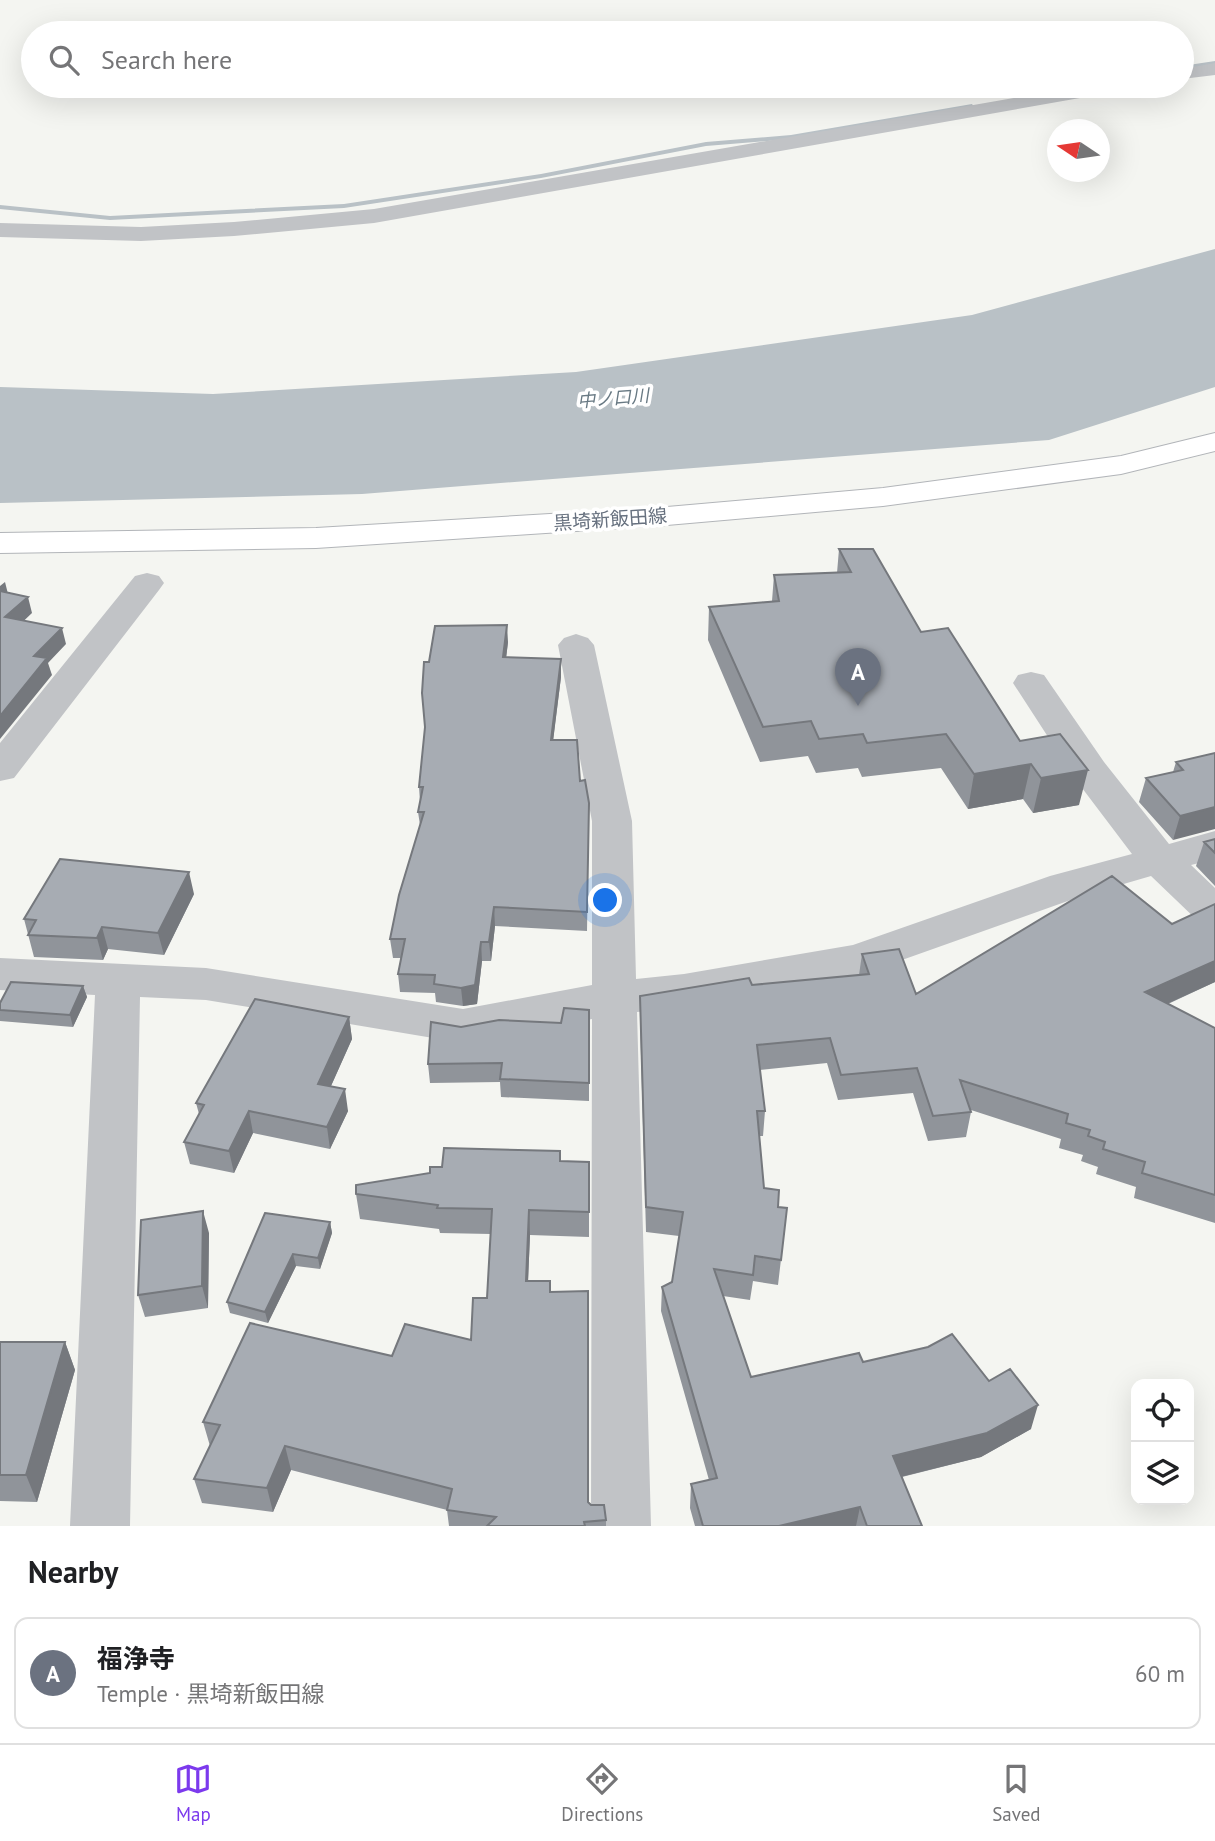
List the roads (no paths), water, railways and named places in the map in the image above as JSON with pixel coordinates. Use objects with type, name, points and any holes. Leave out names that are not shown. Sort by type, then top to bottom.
[{"type":"main road","name":"黒埼新飯田線","points":[[0,543],[316,538],[667,516],[883,497],[1121,465],[1215,442]]},
{"type":"street","points":[[1194,72],[1215,69]]},
{"type":"street","points":[[0,230],[130,234],[255,229],[374,216],[1046,98]]},
{"type":"street","points":[[0,769],[147,583]]},
{"type":"street","points":[[576,646],[612,821],[621,1526]]},
{"type":"street","points":[[1031,683],[1090,771],[1159,860],[1215,912]]},
{"type":"street","points":[[0,974],[206,984],[463,1026],[614,998],[684,991],[857,960],[1065,886],[1215,845]]},
{"type":"street","points":[[100,1526],[118,979]]},
{"type":"water","name":"中ノ口川","points":[[1215,249],[1215,387],[1049,440],[362,494],[0,503],[0,387],[213,394],[576,372],[972,315]]},
{"type":"waterway","points":[[1194,66],[1215,63]]},
{"type":"waterway","points":[[0,207],[110,218],[344,206],[541,176],[706,144],[791,137],[972,106]]},
{"type":"place","name":"福浄寺","points":[[858,706]]}]
